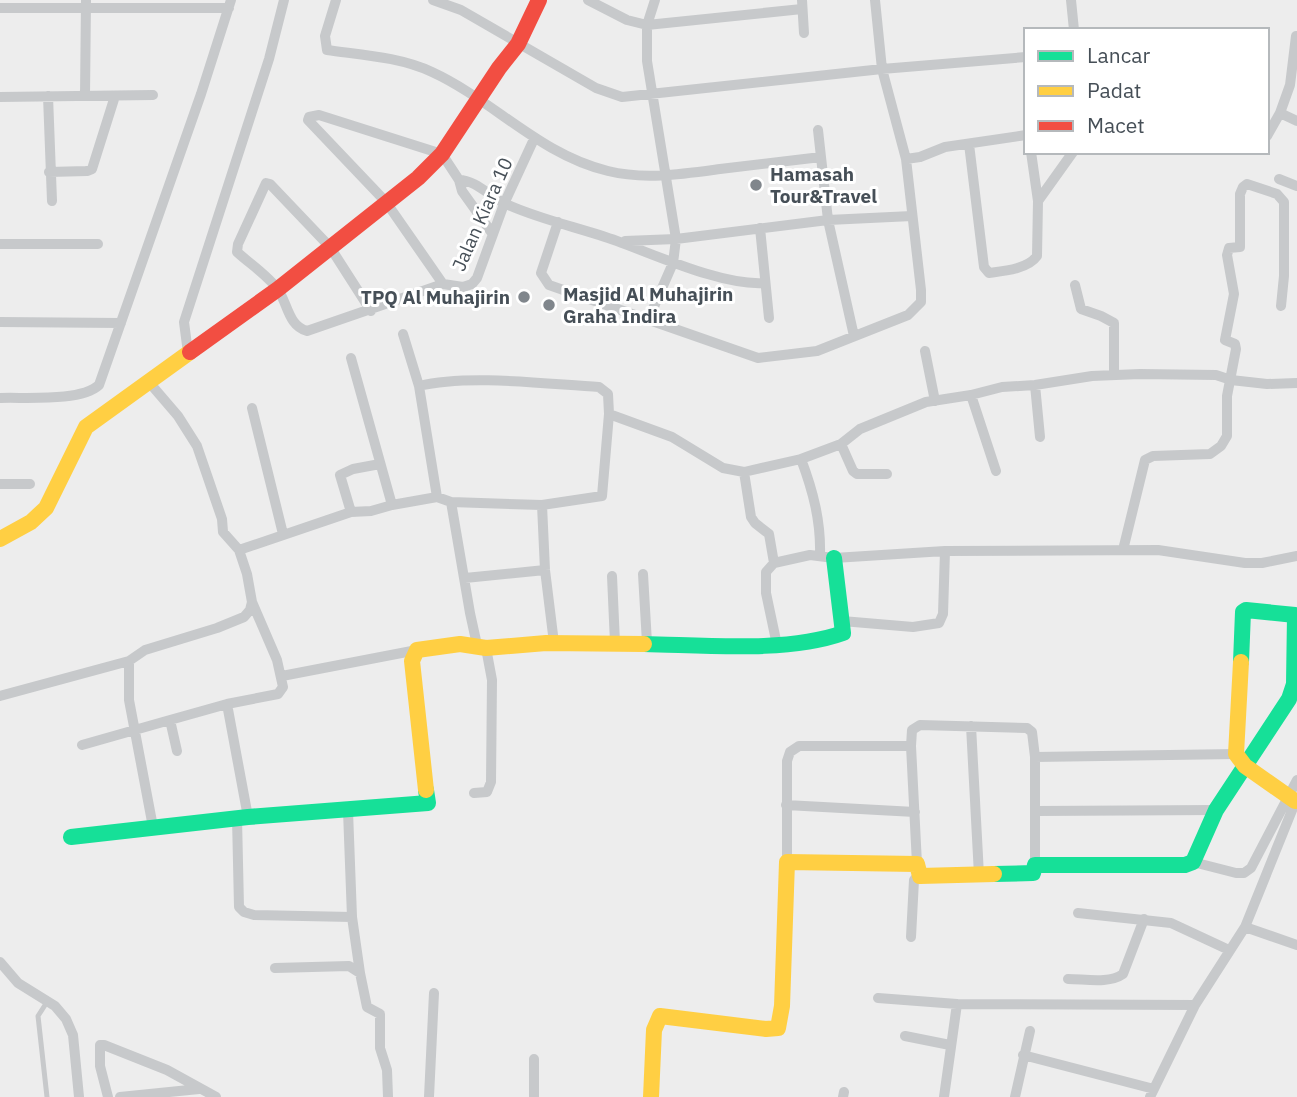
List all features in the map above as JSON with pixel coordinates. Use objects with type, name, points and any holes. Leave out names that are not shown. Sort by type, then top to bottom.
[{"type":"street","points":[[188,353],[184,322],[268,59],[284,0]]},
{"type":"street","points":[[336,0],[326,36],[327,50],[408,63],[433,72],[479,98],[534,139],[604,170],[619,174],[667,176],[821,158]]},
{"type":"street","points":[[433,0],[460,10],[609,93],[622,97],[882,69],[1024,57]]},
{"type":"street","points":[[0,539],[23,528],[45,509],[75,442],[86,427],[278,289],[418,178],[442,154],[518,44],[539,0]]},
{"type":"street","points":[[588,0],[627,20],[647,25],[802,5],[804,33]]},
{"type":"street","points":[[649,318],[673,263],[676,239],[647,61],[647,25],[654,0]]},
{"type":"street","points":[[558,222],[541,274],[546,283],[758,358],[817,351],[908,316],[921,302],[906,159],[882,69],[875,0]]},
{"type":"street","points":[[1071,0],[1074,28]]},
{"type":"street","points":[[85,96],[86,4]]},
{"type":"street","points":[[0,8],[86,4],[230,4],[99,385],[93,391],[79,395],[0,398]]},
{"type":"street","points":[[1269,132],[1280,113],[1290,85],[1296,36]]},
{"type":"street","points":[[0,97],[153,95]]},
{"type":"street","points":[[48,96],[52,201]]},
{"type":"street","points":[[49,172],[87,172],[92,169],[115,96]]},
{"type":"street","points":[[1280,113],[1297,121]]},
{"type":"street","points":[[443,284],[386,202],[308,120],[309,117],[319,115],[442,154],[459,180],[462,191],[492,233]]},
{"type":"street","points":[[818,130],[828,220],[854,336]]},
{"type":"street","points":[[906,159],[920,157],[945,147],[1024,135]]},
{"type":"street","name":"Jalan Kiara 10","points":[[371,311],[330,247],[270,184],[265,183],[236,249],[278,289],[294,323],[299,329],[307,331],[371,311],[443,284],[463,287],[472,284],[477,278],[492,233],[534,139]]},
{"type":"street","points":[[969,144],[984,267],[987,271],[996,272],[1033,261],[1038,249],[1038,201],[1031,154]]},
{"type":"street","points":[[1038,201],[1072,154]]},
{"type":"street","points":[[459,180],[469,182],[504,204],[618,241],[673,263],[748,284],[765,283]]},
{"type":"street","points":[[1279,180],[1297,186]]},
{"type":"street","points":[[1123,550],[1145,460],[1153,456],[1210,454],[1221,446],[1227,436],[1226,409],[1236,349],[1235,344],[1225,340],[1234,294],[1227,255],[1229,248],[1240,247],[1240,194],[1247,184],[1277,194],[1284,202],[1284,275],[1281,306]]},
{"type":"street","points":[[618,241],[676,239],[828,220],[912,216]]},
{"type":"street","points":[[760,228],[769,318]]},
{"type":"street","points":[[0,244],[98,244]]},
{"type":"street","points":[[1074,285],[1081,309],[1114,323],[1114,375]]},
{"type":"street","points":[[0,322],[121,323]]},
{"type":"street","points":[[403,334],[419,386],[437,497]]},
{"type":"street","points":[[925,351],[935,401]]},
{"type":"street","points":[[351,358],[392,505]]},
{"type":"street","points":[[609,414],[672,437],[723,468],[744,472],[801,459],[841,444],[860,429],[926,402],[1002,387],[1140,373],[1297,383]]},
{"type":"street","points":[[82,745],[227,705],[278,694],[283,687],[282,676],[252,602],[239,550],[223,532],[222,519],[197,446],[148,381]]},
{"type":"street","points":[[239,550],[351,512],[371,511],[437,497],[451,502],[542,505],[602,496],[609,414],[608,394],[599,387],[458,382],[419,386]]},
{"type":"street","points":[[1035,385],[1040,437]]},
{"type":"street","points":[[971,395],[996,471]]},
{"type":"street","points":[[252,408],[283,534]]},
{"type":"street","points":[[841,444],[853,471],[857,474],[887,474]]},
{"type":"street","points":[[282,676],[417,650],[554,643],[777,645],[838,637],[843,633],[842,621],[816,508],[801,459]]},
{"type":"street","points":[[351,512],[340,475],[353,469],[380,464]]},
{"type":"street","points":[[744,472],[751,517],[769,534],[774,563]]},
{"type":"street","points":[[0,484],[30,484]]},
{"type":"street","points":[[451,502],[470,613],[492,680],[491,782],[487,792],[474,793]]},
{"type":"street","points":[[542,505],[545,570],[554,643]]},
{"type":"street","points":[[777,645],[766,593],[766,572],[774,563],[793,558],[945,551],[1123,550],[1186,552],[1262,563],[1297,556]]},
{"type":"street","points":[[842,621],[913,626],[939,623],[943,614],[945,551]]},
{"type":"street","points":[[465,578],[545,570]]},
{"type":"street","points":[[643,574],[647,643]]},
{"type":"street","points":[[612,576],[615,643]]},
{"type":"street","points":[[0,696],[129,661],[145,650],[244,617],[252,602]]},
{"type":"street","points":[[1193,862],[1240,760],[1289,699],[1294,684],[1296,618],[1292,613],[1243,612],[1240,760]]},
{"type":"street","points":[[71,837],[242,818],[428,803],[412,661],[417,650]]},
{"type":"street","points":[[129,661],[129,700],[153,827]]},
{"type":"street","points":[[227,705],[242,818],[239,907],[254,915],[352,917]]},
{"type":"street","points":[[170,720],[177,751]]},
{"type":"street","points":[[787,862],[917,869],[979,875],[1032,873],[1035,865],[1036,811],[1035,757],[1030,729],[920,725],[912,730],[917,869],[911,937]]},
{"type":"street","points":[[971,726],[979,875]]},
{"type":"street","points":[[651,1097],[654,1030],[660,1016],[766,1029],[778,1028],[782,1006],[787,761],[790,752],[799,746],[911,746]]},
{"type":"street","points":[[1035,757],[1240,760],[1293,798]]},
{"type":"street","points":[[1023,1055],[1152,1093],[1195,1005],[1245,928],[1293,798],[1297,780]]},
{"type":"street","points":[[1035,865],[1185,865],[1193,862],[1244,873],[1251,868],[1293,798]]},
{"type":"street","points":[[786,805],[915,812]]},
{"type":"street","points":[[1036,811],[1216,810]]},
{"type":"street","points":[[348,811],[352,917],[368,1007],[380,1014],[380,1048],[387,1070],[388,1097]]},
{"type":"street","points":[[1078,913],[1171,923],[1229,950]]},
{"type":"street","points":[[1068,979],[1108,979],[1123,974],[1144,919]]},
{"type":"street","points":[[1245,928],[1297,945]]},
{"type":"street","points":[[0,962],[18,983],[47,1002],[66,1019],[73,1035],[79,1097]]},
{"type":"street","points":[[275,968],[349,966],[360,973]]},
{"type":"street","points":[[429,1097],[434,993]]},
{"type":"street","points":[[878,998],[957,1004],[1195,1005]]},
{"type":"street","points":[[944,1097],[957,1004]]},
{"type":"street","points":[[1015,1097],[1030,1031]]},
{"type":"street","points":[[905,1036],[950,1045]]},
{"type":"street","points":[[108,1097],[100,1066],[100,1045],[167,1070],[216,1097]]},
{"type":"street","points":[[534,1059],[534,1097]]},
{"type":"street","points":[[76,1067],[100,1066]]},
{"type":"street","points":[[120,1097],[199,1089]]},
{"type":"lane","points":[[47,1002],[38,1016],[47,1097]]},
{"type":"traffic: fast","points":[[644,644],[771,646],[843,633],[834,558]]},
{"type":"traffic: fast","points":[[994,874],[1033,873],[1035,865],[1185,865],[1193,862],[1216,810],[1289,699],[1294,684],[1295,615],[1246,610],[1243,612],[1241,662]]},
{"type":"traffic: fast","points":[[71,837],[248,817],[428,803],[426,790]]},
{"type":"traffic: slow","points":[[0,539],[31,522],[46,508],[86,427],[190,352]]},
{"type":"traffic: slow","points":[[426,790],[412,661],[417,650],[460,644],[486,648],[546,643],[644,644]]},
{"type":"traffic: slow","points":[[1241,662],[1236,754],[1245,766],[1295,801]]},
{"type":"traffic: slow","points":[[651,1097],[654,1030],[660,1016],[766,1029],[778,1028],[782,1006],[787,862],[917,864],[920,876],[994,874]]},
{"type":"traffic: jam","points":[[190,352],[278,289],[418,178],[442,154],[518,44],[539,0]]},
{"type":"place","name":"Hamasah Tour&Travel","points":[[756,185]]},
{"type":"place","name":"TPQ Al Muhajirin","points":[[524,297]]},
{"type":"place","name":"Masjid Al Muhajirin Graha Indira","points":[[549,305]]}]
